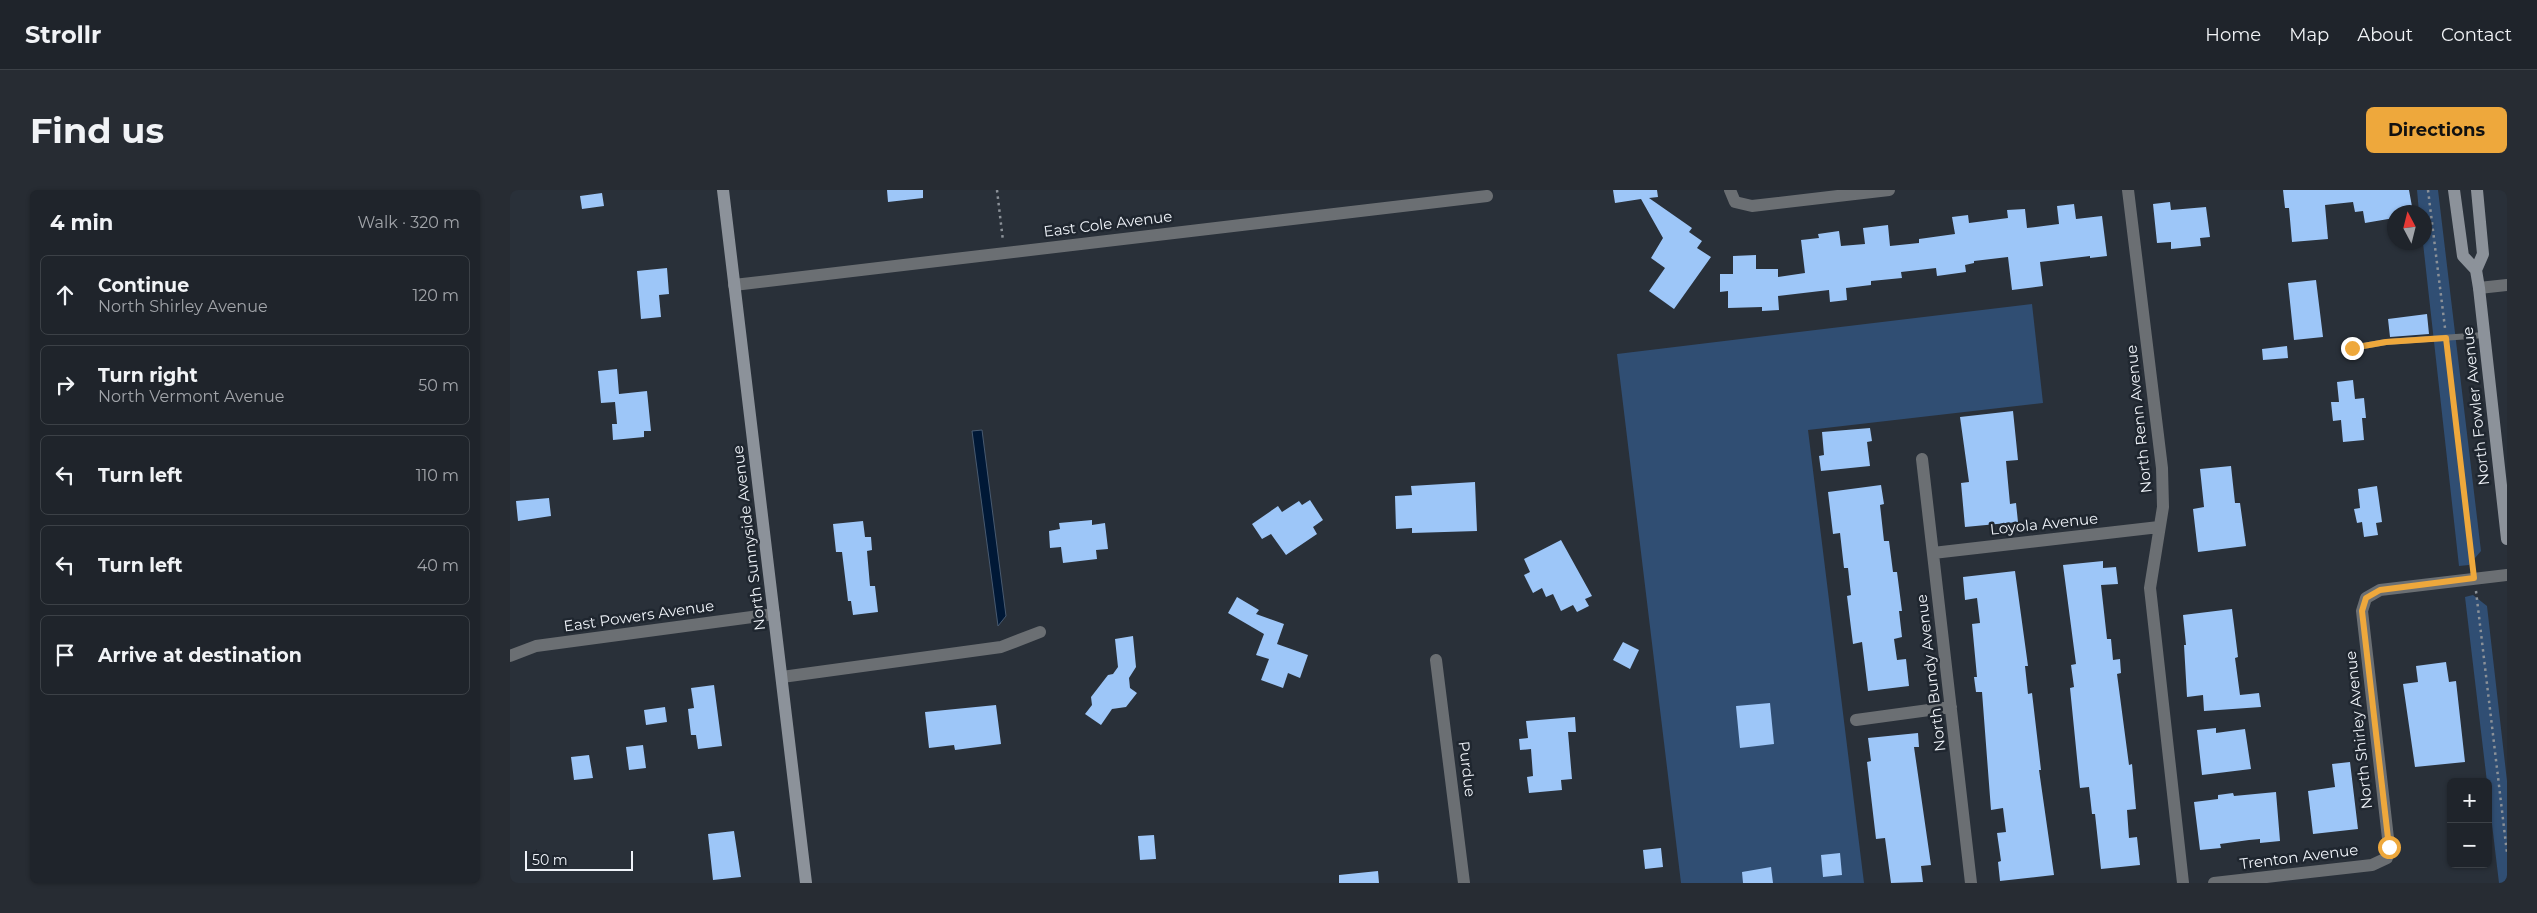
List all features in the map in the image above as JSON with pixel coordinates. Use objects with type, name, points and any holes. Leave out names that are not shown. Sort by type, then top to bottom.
[{"type":"main road","name":"North Sunnyside Avenue","points":[[723,190],[806,883]]},
{"type":"main road","name":"North Fowler Avenue","points":[[2454,190],[2463,256],[2476,270]]},
{"type":"main road","name":"North Fowler Avenue","points":[[2477,190],[2483,254],[2476,270],[2507,539]]},
{"type":"street","points":[[1732,196],[1752,206],[1889,190]]},
{"type":"street","name":"North Renn Avenue","points":[[2128,190],[2162,468],[2163,507],[2150,588],[2152,621],[2183,883]]},
{"type":"street","name":"East Cole Avenue","points":[[734,285],[1487,196]]},
{"type":"street","points":[[2478,288],[2507,285]]},
{"type":"street","name":"North Bundy Avenue","points":[[1922,460],[1971,883]]},
{"type":"street","name":"Loyola Avenue","points":[[1933,553],[2159,527]]},
{"type":"street","points":[[2474,578],[2507,574]]},
{"type":"street","name":"North Shirley Avenue","points":[[2387,858],[2389,847],[2362,611],[2366,598],[2380,590],[2474,578]]},
{"type":"street","name":"East Powers Avenue","points":[[510,656],[536,646],[774,614]]},
{"type":"street","points":[[782,677],[1001,647],[1040,632]]},
{"type":"street","name":"Purdue","points":[[1436,660],[1464,883]]},
{"type":"street","points":[[1856,720],[1951,707]]},
{"type":"street","name":"Trenton Avenue","points":[[2214,883],[2372,865],[2387,858]]},
{"type":"lane","points":[[2352,348],[2386,342],[2484,336]]},
{"type":"path","points":[[997,190],[1005,253]]},
{"type":"path","points":[[2428,190],[2507,853]]},
{"type":"shaded area","points":[[2417,190],[2438,190],[2481,551],[2469,565],[2459,566],[2424,250],[2432,250],[2432,205],[2418,205]]},
{"type":"shaded area","points":[[2032,304],[2043,403],[1808,430],[1864,883],[1681,883],[1617,354]]},
{"type":"shaded area","points":[[982,430],[1006,616],[998,626],[972,431]]},
{"type":"shaded area","points":[[2473,595],[2487,606],[2507,781],[2507,883],[2499,883],[2492,824],[2492,778],[2487,778],[2465,597]]},
{"type":"building","points":[[887,190],[923,190],[923,198],[888,202]]},
{"type":"building","points":[[1613,190],[1657,190],[1658,197],[1649,198],[1692,228],[1689,232],[1702,241],[1697,248],[1711,257],[1674,309],[1649,291],[1665,268],[1651,258],[1663,238],[1641,199],[1615,203]]},
{"type":"building","points":[[2283,190],[2409,190],[2412,205],[2387,205],[2387,219],[2365,223],[2363,211],[2355,212],[2353,202],[2325,205],[2328,239],[2292,242],[2289,208],[2285,208]]},
{"type":"building","points":[[602,193],[604,206],[582,209],[580,196]]},
{"type":"building","points":[[2170,202],[2171,210],[2206,207],[2210,237],[2200,238],[2201,246],[2171,249],[2171,242],[2157,243],[2153,204]]},
{"type":"building","points":[[2074,204],[2076,219],[2102,216],[2107,256],[2090,258],[2090,256],[2040,262],[2043,286],[2012,290],[2008,257],[1974,261],[1974,263],[1965,265],[1966,272],[1937,276],[1936,268],[1901,272],[1902,278],[1871,281],[1871,285],[1846,288],[1847,300],[1830,302],[1829,290],[1778,296],[1779,310],[1762,311],[1762,307],[1728,308],[1728,291],[1720,292],[1720,274],[1733,274],[1733,256],[1756,255],[1756,269],[1778,269],[1778,277],[1805,273],[1801,240],[1819,238],[1818,234],[1839,231],[1841,246],[1865,244],[1863,228],[1888,225],[1890,246],[1919,243],[1919,239],[1955,234],[1952,217],[1968,215],[1969,223],[2008,218],[2007,210],[2025,209],[2027,228],[2059,224],[2057,206]]},
{"type":"building","points":[[667,268],[669,294],[659,295],[661,317],[641,319],[637,271]]},
{"type":"building","points":[[2316,280],[2323,337],[2294,340],[2288,283]]},
{"type":"building","points":[[2427,314],[2429,334],[2390,337],[2388,319]]},
{"type":"building","points":[[2287,346],[2288,358],[2263,360],[2262,349]]},
{"type":"building","points":[[617,369],[619,394],[647,391],[651,431],[644,431],[644,437],[613,440],[612,424],[617,424],[615,402],[601,403],[598,371]]},
{"type":"building","points":[[2353,380],[2355,399],[2364,398],[2366,418],[2362,418],[2364,440],[2343,442],[2341,420],[2333,421],[2331,402],[2339,402],[2337,382]]},
{"type":"building","points":[[2013,411],[2018,460],[2006,461],[2010,504],[2016,503],[2018,522],[1965,527],[1961,483],[1969,482],[1960,417]]},
{"type":"building","points":[[1870,428],[1872,441],[1867,442],[1870,466],[1821,471],[1819,456],[1824,455],[1822,432]]},
{"type":"building","points":[[2231,466],[2235,503],[2240,503],[2246,546],[2198,552],[2193,509],[2204,507],[2200,469]]},
{"type":"building","points":[[1475,482],[1477,531],[1412,533],[1412,528],[1396,529],[1395,496],[1412,495],[1411,486]]},
{"type":"building","points":[[1881,485],[1884,504],[1880,505],[1884,541],[1889,541],[1893,572],[1897,572],[1902,611],[1899,611],[1902,637],[1894,639],[1897,660],[1906,659],[1909,686],[1868,691],[1862,642],[1853,644],[1847,596],[1851,595],[1848,568],[1844,568],[1840,533],[1833,534],[1828,492]]},
{"type":"building","points":[[2377,486],[2382,522],[2376,523],[2378,535],[2364,537],[2362,522],[2357,523],[2354,509],[2360,508],[2358,489]]},
{"type":"building","points":[[549,498],[551,516],[518,521],[516,501]]},
{"type":"building","points":[[1310,500],[1323,520],[1313,527],[1317,534],[1286,555],[1271,534],[1262,539],[1252,524],[1278,506],[1282,512],[1299,501],[1302,505]]},
{"type":"building","points":[[1092,520],[1092,525],[1105,523],[1108,549],[1096,550],[1097,559],[1063,563],[1061,547],[1050,548],[1049,531],[1060,529],[1059,523]]},
{"type":"building","points":[[863,521],[865,537],[871,537],[872,550],[867,551],[870,586],[875,586],[878,612],[853,615],[851,601],[848,601],[842,552],[836,552],[833,524]]},
{"type":"building","points":[[1561,540],[1592,596],[1585,599],[1589,606],[1577,612],[1573,605],[1561,611],[1553,594],[1546,597],[1542,588],[1533,593],[1524,575],[1530,572],[1524,559]]},
{"type":"building","points":[[2103,561],[2103,568],[2116,567],[2118,584],[2101,585],[2107,639],[2111,639],[2113,660],[2120,659],[2121,673],[2117,674],[2129,765],[2132,764],[2136,809],[2127,810],[2129,838],[2137,837],[2140,865],[2101,869],[2095,814],[2092,814],[2089,787],[2080,788],[2070,688],[2074,687],[2071,665],[2076,664],[2063,565]]},
{"type":"building","points":[[2015,571],[2028,666],[2025,666],[2028,694],[2032,693],[2041,770],[2039,770],[2054,875],[2000,881],[1998,862],[2001,861],[1997,833],[2006,832],[2003,808],[1991,810],[1982,692],[1976,692],[1974,677],[1977,677],[1972,624],[1980,623],[1977,598],[1965,600],[1963,577]]},
{"type":"building","points":[[1237,597],[1259,610],[1256,614],[1284,624],[1277,644],[1308,655],[1300,678],[1288,673],[1283,688],[1261,680],[1269,659],[1256,655],[1264,634],[1228,613]]},
{"type":"building","points":[[2232,609],[2238,657],[2235,658],[2240,695],[2259,693],[2261,707],[2204,711],[2203,695],[2187,697],[2184,645],[2186,645],[2183,615]]},
{"type":"building","points":[[1133,636],[1136,667],[1129,678],[1130,688],[1137,693],[1126,707],[1112,709],[1101,725],[1085,714],[1092,705],[1091,697],[1108,675],[1113,674],[1118,667],[1115,639]]},
{"type":"building","points":[[1623,642],[1639,650],[1630,669],[1613,660]]},
{"type":"building","points":[[2446,662],[2449,682],[2456,681],[2465,762],[2415,767],[2403,684],[2418,682],[2416,666]]},
{"type":"building","points":[[714,685],[722,746],[698,749],[696,735],[691,735],[688,709],[694,708],[691,688]]},
{"type":"building","points":[[1770,703],[1774,744],[1740,748],[1736,706]]},
{"type":"building","points":[[996,705],[1001,744],[955,750],[954,745],[929,748],[925,712]]},
{"type":"building","points":[[665,707],[667,722],[646,725],[644,710]]},
{"type":"building","points":[[1575,717],[1576,732],[1568,732],[1572,779],[1561,780],[1562,790],[1529,793],[1527,777],[1533,776],[1531,749],[1520,750],[1519,739],[1528,738],[1526,721]]},
{"type":"building","points":[[2216,728],[2216,733],[2245,729],[2251,769],[2202,775],[2197,730]]},
{"type":"building","points":[[1918,733],[1919,747],[1914,747],[1931,865],[1921,866],[1923,882],[1891,883],[1885,838],[1876,839],[1867,762],[1871,761],[1868,738]]},
{"type":"building","points":[[643,745],[646,768],[629,770],[626,747]]},
{"type":"building","points":[[589,755],[593,778],[574,780],[571,757]]},
{"type":"building","points":[[2350,762],[2358,829],[2313,834],[2308,791],[2335,787],[2332,764]]},
{"type":"building","points":[[2276,792],[2280,841],[2260,843],[2260,839],[2249,840],[2220,844],[2221,848],[2200,850],[2194,802],[2218,799],[2218,795],[2233,793],[2234,796]]},
{"type":"building","points":[[734,831],[741,877],[713,880],[708,834]]},
{"type":"building","points":[[1154,835],[1156,859],[1140,860],[1138,836]]},
{"type":"building","points":[[1661,848],[1663,867],[1645,869],[1643,850]]},
{"type":"building","points":[[1840,853],[1842,875],[1823,877],[1821,855]]},
{"type":"building","points":[[1771,867],[1773,883],[1743,883],[1742,872]]},
{"type":"building","points":[[1378,871],[1379,883],[1339,883],[1339,875]]},
{"type":"route","points":[[2352,348],[2386,342],[2446,338],[2474,578],[2380,590],[2366,598],[2362,611],[2389,847]]}]
